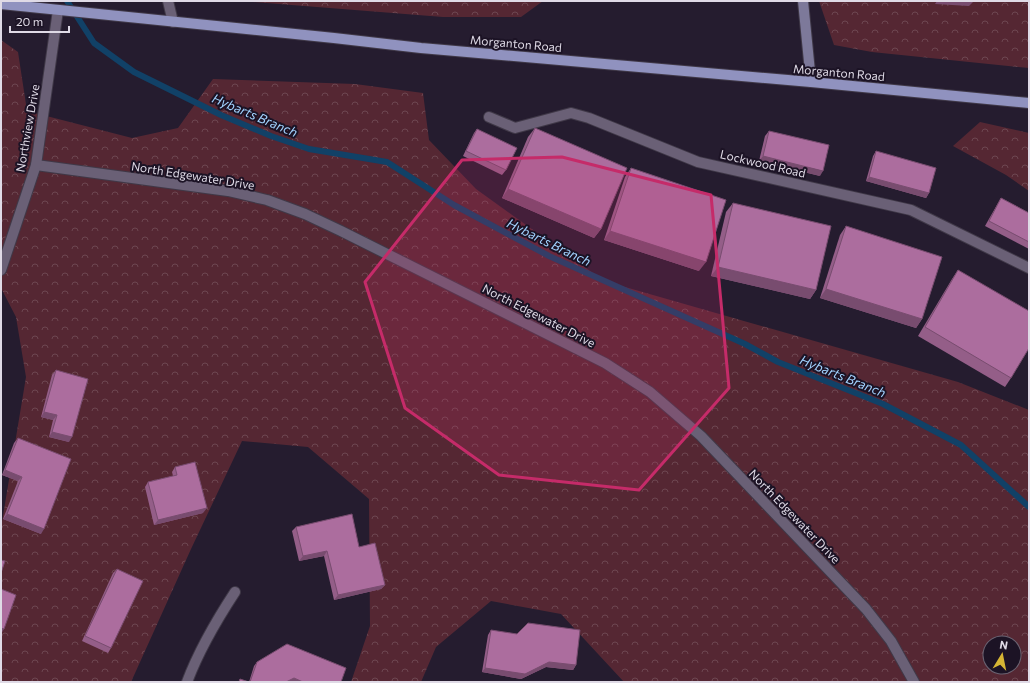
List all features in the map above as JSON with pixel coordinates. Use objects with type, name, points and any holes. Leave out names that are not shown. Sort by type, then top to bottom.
[{"type":"main road","name":"Morganton Road","points":[[1,4],[421,48],[811,82],[1029,103]]},
{"type":"street","points":[[168,1],[173,22]]},
{"type":"street","points":[[803,1],[811,82]]},
{"type":"street","name":"Northview Drive","points":[[1,270],[36,165],[58,10]]},
{"type":"street","name":"Lockwood Road","points":[[489,117],[515,128],[571,113],[589,118],[698,162],[911,210],[1029,268]]},
{"type":"street","name":"North Edgewater Drive","points":[[36,165],[228,191],[267,200],[305,214],[341,231],[605,363],[650,392],[701,436],[866,609],[890,641],[914,682]]},
{"type":"street","points":[[187,682],[196,658],[215,622],[235,592]]},
{"type":"highlighted area","points":[[562,157],[711,195],[729,388],[639,490],[499,475],[405,408],[365,282],[462,160]]},
{"type":"green space","points":[[241,1],[543,1],[521,17],[443,17]]},
{"type":"green space","points":[[819,1],[1029,1],[1029,68],[872,52],[834,45]]},
{"type":"green space","points":[[1,40],[18,52],[27,111],[132,138],[178,128],[213,79],[355,84],[423,93],[429,140],[476,189],[604,281],[958,382],[1029,410],[1029,682],[624,682],[561,614],[491,601],[436,647],[421,682],[351,682],[370,626],[369,499],[308,447],[242,441],[131,682],[1,682],[1,528],[26,377],[16,317],[1,288]]},
{"type":"green space","points":[[980,122],[1029,133],[1029,191],[1006,175],[953,146]]},
{"type":"building","points":[[535,128],[627,168],[601,229],[508,189]]},
{"type":"building","points":[[477,129],[517,148],[506,170],[466,151]]},
{"type":"building","points":[[769,131],[829,145],[823,171],[763,156]]},
{"type":"building","points":[[876,151],[936,168],[929,193],[869,177]]},
{"type":"building","points":[[631,168],[726,200],[706,262],[610,231]]},
{"type":"building","points":[[1001,198],[1029,213],[1029,242],[989,221]]},
{"type":"building","points":[[733,203],[831,226],[816,290],[718,267]]},
{"type":"building","points":[[846,226],[942,257],[922,319],[826,289]]},
{"type":"building","points":[[958,270],[1029,311],[1029,348],[1011,378],[925,327]]},
{"type":"building","points":[[56,370],[88,379],[72,437],[52,432],[57,415],[44,412]]},
{"type":"building","points":[[18,438],[71,459],[44,529],[7,514],[22,477],[5,470]]},
{"type":"building","points":[[195,462],[207,508],[158,520],[148,482],[177,475],[175,467]]},
{"type":"building","points":[[352,514],[359,547],[375,543],[385,585],[338,595],[327,551],[303,556],[296,527]]},
{"type":"building","points":[[1,560],[5,561],[1,573]]},
{"type":"building","points":[[117,569],[143,581],[111,648],[85,636]]},
{"type":"building","points":[[1,589],[16,595],[4,629],[1,628]]},
{"type":"building","points":[[528,623],[580,630],[576,665],[549,662],[525,674],[485,668],[491,630],[517,634]]},
{"type":"building","points":[[287,644],[346,668],[341,682],[303,682],[294,678],[286,682],[250,682],[257,662]]},
{"type":"building","points":[[240,679],[249,682],[239,682]]},
{"type":"waterway","name":"Hybarts Branch","points":[[67,1],[94,43],[134,72],[221,115],[271,136],[309,149],[387,162],[454,205],[549,256],[745,344],[778,362],[883,404],[961,445],[1029,507]]}]
